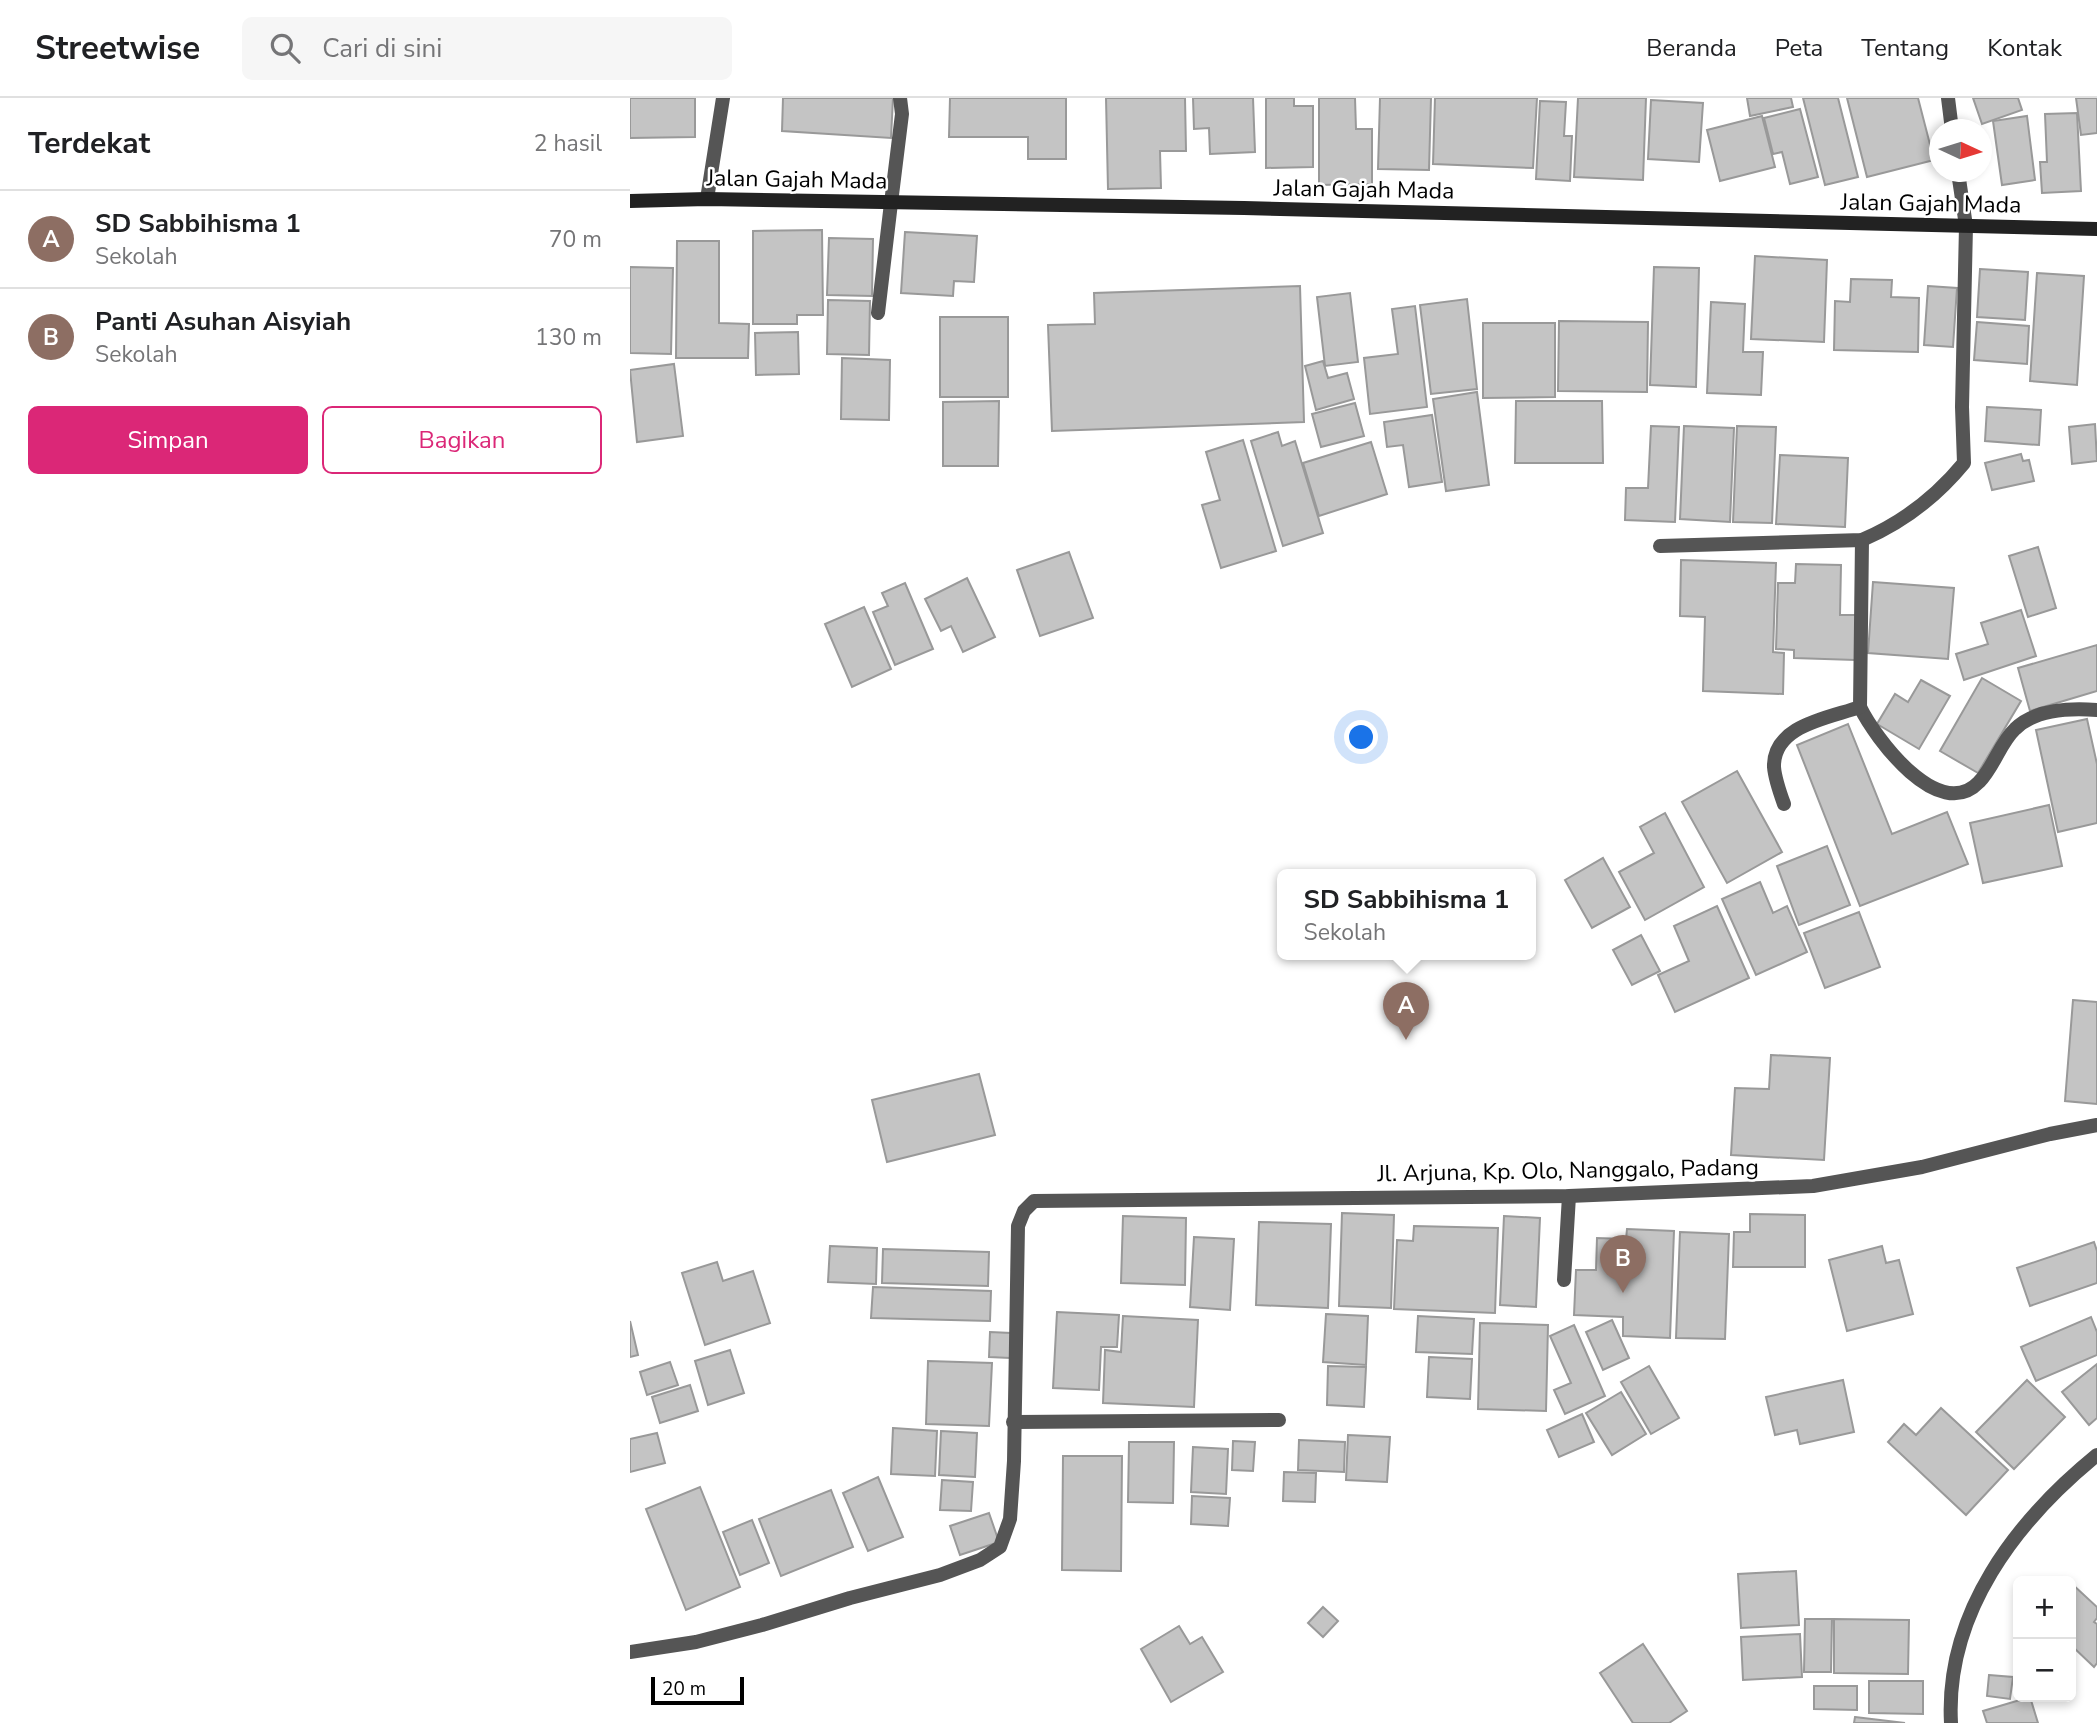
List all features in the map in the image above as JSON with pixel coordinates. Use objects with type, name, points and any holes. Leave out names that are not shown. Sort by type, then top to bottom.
[{"type":"main road","name":"Jalan Gajah Mada","points":[[630,201],[707,199],[1244,208],[2097,229]]},
{"type":"street","points":[[707,199],[723,98]]},
{"type":"street","points":[[878,313],[902,114],[900,98]]},
{"type":"street","points":[[1948,98],[1951,119]]},
{"type":"street","points":[[1660,545],[1862,540],[1889,528],[1912,513],[1947,484],[1964,463],[1962,407],[1966,226],[1959,182]]},
{"type":"street","points":[[1862,540],[1860,706],[1873,731],[1909,772],[1930,788],[1950,793],[1969,789],[1979,782],[2015,729],[2029,719],[2065,709],[2097,710]]},
{"type":"street","points":[[1784,804],[1774,770],[1775,754],[1779,745],[1791,732],[1860,706]]},
{"type":"street","name":"Jl. Arjuna, Kp. Olo, Nanggalo, Padang","points":[[1013,1422],[1018,1226],[1024,1211],[1034,1200],[1569,1196],[1813,1186],[1922,1167],[2050,1134],[2097,1125]]},
{"type":"street","points":[[1564,1280],[1569,1196]]},
{"type":"street","points":[[630,1651],[696,1642],[749,1629],[850,1598],[940,1575],[980,1560],[1000,1547],[1010,1519],[1014,1461],[1013,1422],[1279,1420]]},
{"type":"street","points":[[1951,1723],[1957,1656],[1973,1605],[1987,1579],[2009,1546],[2043,1504],[2097,1455]]},
{"type":"building","points":[[630,98],[695,98],[695,137],[630,138]]},
{"type":"building","points":[[783,98],[893,98],[891,138],[782,131]]},
{"type":"building","points":[[950,98],[1066,98],[1066,159],[1028,159],[1028,137],[949,137]]},
{"type":"building","points":[[1106,98],[1185,98],[1186,151],[1160,151],[1161,188],[1108,189]]},
{"type":"building","points":[[1193,98],[1253,98],[1255,152],[1210,154],[1209,128],[1194,129]]},
{"type":"building","points":[[1266,98],[1294,98],[1294,106],[1313,106],[1313,167],[1266,168]]},
{"type":"building","points":[[1319,98],[1355,98],[1356,129],[1372,129],[1372,184],[1319,185]]},
{"type":"building","points":[[1380,98],[1431,98],[1429,170],[1378,169]]},
{"type":"building","points":[[1435,98],[1537,98],[1533,168],[1433,164]]},
{"type":"building","points":[[1578,98],[1646,98],[1643,180],[1574,177]]},
{"type":"building","points":[[1747,98],[1791,98],[1793,107],[1750,116]]},
{"type":"building","points":[[1803,98],[1838,98],[1858,177],[1825,185]]},
{"type":"building","points":[[1847,98],[1918,98],[1929,141],[1929,161],[1867,177]]},
{"type":"building","points":[[1973,98],[2018,98],[2022,110],[1992,120],[1980,119]]},
{"type":"building","points":[[2076,98],[2097,98],[2097,133],[2081,135]]},
{"type":"building","points":[[1651,100],[1703,103],[1699,162],[1648,159]]},
{"type":"building","points":[[1540,101],[1566,102],[1564,136],[1572,136],[1570,181],[1536,179]]},
{"type":"building","points":[[1800,109],[1818,177],[1790,184],[1782,152],[1773,154],[1764,118]]},
{"type":"building","points":[[2077,113],[2081,191],[2042,193],[2040,162],[2047,162],[2045,114]]},
{"type":"building","points":[[1762,116],[1775,167],[1720,181],[1707,130]]},
{"type":"building","points":[[2027,116],[2035,180],[2002,185],[1993,121]]},
{"type":"building","points":[[822,230],[823,315],[797,315],[797,324],[753,324],[753,231]]},
{"type":"building","points":[[905,232],[977,236],[974,282],[954,281],[953,296],[901,293]]},
{"type":"building","points":[[829,238],[873,239],[872,296],[827,295]]},
{"type":"building","points":[[677,241],[719,241],[719,323],[749,324],[748,358],[676,358]]},
{"type":"building","points":[[1755,256],[1827,260],[1824,342],[1751,339]]},
{"type":"building","points":[[630,267],[673,268],[671,354],[630,353]]},
{"type":"building","points":[[1654,267],[1699,268],[1696,387],[1650,385]]},
{"type":"building","points":[[1980,269],[2028,272],[2025,320],[1977,317]]},
{"type":"building","points":[[2037,273],[2084,276],[2077,385],[2030,381]]},
{"type":"building","points":[[1851,279],[1892,280],[1891,297],[1919,298],[1918,352],[1834,350],[1835,301],[1850,302]]},
{"type":"building","points":[[1300,286],[1304,422],[1052,431],[1048,325],[1095,324],[1094,293]]},
{"type":"building","points":[[1928,286],[1957,288],[1953,347],[1924,345]]},
{"type":"building","points":[[1350,293],[1358,362],[1325,366],[1317,297]]},
{"type":"building","points":[[1467,299],[1477,389],[1431,394],[1420,305]]},
{"type":"building","points":[[828,300],[870,301],[869,355],[827,354]]},
{"type":"building","points":[[1711,302],[1745,304],[1743,352],[1763,352],[1761,395],[1707,393]]},
{"type":"building","points":[[1415,306],[1427,407],[1370,414],[1364,358],[1398,354],[1392,309]]},
{"type":"building","points":[[940,317],[1008,317],[1008,397],[940,397]]},
{"type":"building","points":[[1559,321],[1648,322],[1647,392],[1558,391]]},
{"type":"building","points":[[1977,322],[2029,326],[2027,364],[1974,360]]},
{"type":"building","points":[[1483,323],[1555,323],[1555,397],[1483,398]]},
{"type":"building","points":[[798,332],[799,374],[756,375],[755,333]]},
{"type":"building","points":[[842,358],[890,360],[889,420],[841,419]]},
{"type":"building","points":[[1323,361],[1328,378],[1347,373],[1354,399],[1316,410],[1305,366]]},
{"type":"building","points":[[674,364],[683,436],[637,442],[630,370]]},
{"type":"building","points":[[1477,392],[1489,485],[1446,491],[1433,399]]},
{"type":"building","points":[[999,401],[998,466],[943,466],[943,402]]},
{"type":"building","points":[[1516,401],[1602,401],[1603,463],[1515,463]]},
{"type":"building","points":[[1355,403],[1364,436],[1321,447],[1312,414]]},
{"type":"building","points":[[1987,407],[2041,410],[2039,445],[1985,441]]},
{"type":"building","points":[[1432,415],[1442,482],[1409,487],[1403,445],[1387,447],[1384,422]]},
{"type":"building","points":[[2095,424],[2097,461],[2072,464],[2069,427]]},
{"type":"building","points":[[1651,426],[1679,427],[1675,522],[1625,520],[1626,488],[1648,488]]},
{"type":"building","points":[[1684,426],[1734,428],[1730,522],[1680,519]]},
{"type":"building","points":[[1737,426],[1776,427],[1772,523],[1733,522]]},
{"type":"building","points":[[1278,432],[1282,446],[1295,441],[1323,533],[1283,546],[1251,441]]},
{"type":"building","points":[[1243,440],[1276,551],[1221,568],[1202,505],[1220,500],[1206,452]]},
{"type":"building","points":[[1371,442],[1387,494],[1319,516],[1303,463]]},
{"type":"building","points":[[2021,454],[2023,461],[2029,460],[2034,481],[1992,490],[1985,463]]},
{"type":"building","points":[[1780,455],[1848,458],[1845,527],[1776,524]]},
{"type":"building","points":[[2038,547],[2056,608],[2028,617],[2009,556]]},
{"type":"building","points":[[1069,552],[1093,618],[1040,636],[1017,570]]},
{"type":"building","points":[[1681,560],[1776,563],[1773,652],[1784,653],[1783,694],[1703,691],[1705,617],[1680,616]]},
{"type":"building","points":[[1796,564],[1841,565],[1840,615],[1856,615],[1855,660],[1794,658],[1794,650],[1776,649],[1778,583],[1795,583]]},
{"type":"building","points":[[967,578],[995,637],[963,652],[951,626],[941,631],[925,599]]},
{"type":"building","points":[[1873,582],[1954,588],[1948,659],[1868,653]]},
{"type":"building","points":[[905,583],[933,649],[895,665],[873,612],[888,606],[882,593]]},
{"type":"building","points":[[864,607],[891,669],[852,687],[825,624]]},
{"type":"building","points":[[2021,610],[2036,656],[1964,680],[1956,654],[1988,644],[1981,623]]},
{"type":"building","points":[[2097,645],[2097,691],[2030,711],[2018,668]]},
{"type":"building","points":[[1982,678],[2021,701],[1978,773],[1940,751]]},
{"type":"building","points":[[1921,680],[1950,696],[1919,749],[1877,724],[1895,694],[1908,702]]},
{"type":"building","points":[[2087,719],[2097,764],[2097,823],[2058,832],[2036,730]]},
{"type":"building","points":[[1848,724],[1892,834],[1947,812],[1968,864],[1860,906],[1797,745]]},
{"type":"building","points":[[1737,771],[1782,852],[1727,883],[1682,802]]},
{"type":"building","points":[[2049,805],[2062,866],[1983,883],[1970,823]]},
{"type":"building","points":[[1665,813],[1704,887],[1645,920],[1619,872],[1654,853],[1640,827]]},
{"type":"building","points":[[1827,846],[1850,905],[1799,925],[1777,866]]},
{"type":"building","points":[[1603,858],[1630,907],[1592,928],[1565,880]]},
{"type":"building","points":[[1760,882],[1773,913],[1787,906],[1807,952],[1756,975],[1722,899]]},
{"type":"building","points":[[1717,906],[1749,978],[1675,1012],[1658,975],[1689,961],[1674,926]]},
{"type":"building","points":[[1859,912],[1880,967],[1825,988],[1804,933]]},
{"type":"building","points":[[1641,935],[1660,971],[1632,985],[1613,950]]},
{"type":"building","points":[[2073,1000],[2097,1002],[2097,1104],[2065,1101]]},
{"type":"building","points":[[1771,1055],[1830,1058],[1824,1160],[1731,1155],[1735,1088],[1769,1089]]},
{"type":"building","points":[[979,1074],[995,1135],[887,1162],[872,1100]]},
{"type":"building","points":[[1342,1213],[1394,1215],[1391,1308],[1339,1306]]},
{"type":"building","points":[[1750,1214],[1805,1215],[1805,1267],[1733,1267],[1734,1232],[1750,1232]]},
{"type":"building","points":[[1123,1216],[1186,1218],[1185,1285],[1121,1283]]},
{"type":"building","points":[[1504,1216],[1540,1218],[1536,1307],[1500,1305]]},
{"type":"building","points":[[1259,1222],[1331,1224],[1328,1308],[1256,1305]]},
{"type":"building","points":[[1414,1226],[1498,1228],[1495,1313],[1394,1309],[1397,1240],[1413,1241]]},
{"type":"building","points":[[1627,1229],[1674,1231],[1670,1338],[1623,1336],[1623,1317],[1574,1315],[1576,1270],[1596,1270],[1597,1238],[1626,1239]]},
{"type":"building","points":[[1680,1232],[1729,1234],[1725,1339],[1676,1338]]},
{"type":"building","points":[[1194,1237],[1234,1239],[1230,1310],[1190,1307]]},
{"type":"building","points":[[2094,1242],[2097,1251],[2097,1283],[2030,1306],[2017,1268]]},
{"type":"building","points":[[830,1246],[877,1248],[876,1284],[828,1282]]},
{"type":"building","points":[[1882,1246],[1886,1263],[1899,1260],[1913,1314],[1847,1331],[1829,1260]]},
{"type":"building","points":[[883,1249],[989,1252],[988,1286],[882,1283]]},
{"type":"building","points":[[717,1262],[723,1281],[753,1271],[770,1323],[705,1345],[682,1273]]},
{"type":"building","points":[[873,1287],[991,1291],[990,1321],[871,1318]]},
{"type":"building","points":[[1057,1312],[1119,1315],[1117,1347],[1101,1347],[1099,1390],[1053,1388]]},
{"type":"building","points":[[1326,1314],[1368,1316],[1366,1365],[1323,1362]]},
{"type":"building","points":[[1123,1316],[1198,1320],[1194,1407],[1103,1403],[1105,1350],[1121,1352]]},
{"type":"building","points":[[1418,1316],[1474,1319],[1472,1354],[1416,1352]]},
{"type":"building","points":[[2091,1317],[2097,1332],[2097,1355],[2036,1381],[2021,1347]]},
{"type":"building","points":[[1612,1320],[1629,1358],[1603,1370],[1586,1332]]},
{"type":"building","points":[[630,1321],[638,1355],[630,1357]]},
{"type":"building","points":[[1480,1323],[1548,1325],[1546,1411],[1478,1409]]},
{"type":"building","points":[[1574,1325],[1605,1396],[1565,1414],[1554,1390],[1571,1383],[1550,1336]]},
{"type":"building","points":[[990,1332],[1011,1333],[1010,1358],[989,1357]]},
{"type":"building","points":[[730,1350],[744,1393],[708,1405],[695,1361]]},
{"type":"building","points":[[1429,1357],[1472,1359],[1470,1399],[1427,1397]]},
{"type":"building","points":[[928,1361],[992,1363],[989,1426],[926,1424]]},
{"type":"building","points":[[670,1362],[678,1385],[647,1395],[640,1372]]},
{"type":"building","points":[[2097,1364],[2097,1418],[2089,1425],[2062,1392]]},
{"type":"building","points":[[1328,1366],[1366,1367],[1364,1407],[1327,1405]]},
{"type":"building","points":[[1649,1366],[1679,1418],[1651,1434],[1621,1382]]},
{"type":"building","points":[[1843,1380],[1854,1432],[1800,1444],[1797,1430],[1775,1435],[1766,1397]]},
{"type":"building","points":[[2027,1380],[2065,1417],[2014,1469],[1976,1432]]},
{"type":"building","points":[[690,1385],[698,1411],[660,1423],[652,1397]]},
{"type":"building","points":[[1621,1392],[1646,1434],[1612,1455],[1586,1413]]},
{"type":"building","points":[[1941,1408],[2008,1470],[1966,1515],[1888,1442],[1904,1424],[1916,1435]]},
{"type":"building","points":[[1582,1414],[1594,1442],[1559,1457],[1547,1430]]},
{"type":"building","points":[[893,1428],[937,1431],[935,1476],[891,1474]]},
{"type":"building","points":[[941,1431],[977,1433],[975,1477],[939,1475]]},
{"type":"building","points":[[657,1433],[665,1463],[630,1472],[630,1439]]},
{"type":"building","points":[[1348,1435],[1390,1437],[1387,1482],[1346,1480]]},
{"type":"building","points":[[1299,1440],[1345,1442],[1344,1472],[1298,1470]]},
{"type":"building","points":[[1233,1441],[1255,1442],[1253,1471],[1232,1470]]},
{"type":"building","points":[[1129,1442],[1174,1442],[1173,1503],[1128,1502]]},
{"type":"building","points":[[1193,1447],[1228,1449],[1226,1494],[1191,1492]]},
{"type":"building","points":[[1063,1456],[1122,1456],[1121,1571],[1062,1570]]},
{"type":"building","points":[[1284,1472],[1316,1473],[1315,1502],[1283,1501]]},
{"type":"building","points":[[878,1477],[903,1537],[868,1551],[843,1493]]},
{"type":"building","points":[[942,1480],[973,1482],[971,1511],[940,1510]]},
{"type":"building","points":[[700,1487],[740,1587],[686,1610],[646,1509]]},
{"type":"building","points":[[831,1490],[853,1547],[781,1576],[759,1519]]},
{"type":"building","points":[[1192,1496],[1230,1498],[1228,1526],[1191,1524]]},
{"type":"building","points":[[989,1513],[999,1542],[960,1555],[950,1526]]},
{"type":"building","points":[[752,1520],[769,1563],[740,1575],[723,1532]]},
{"type":"building","points":[[1796,1571],[1799,1625],[1741,1628],[1738,1574]]},
{"type":"building","points":[[2076,1588],[2097,1607],[2097,1618],[2094,1622],[2097,1624],[2097,1663],[2094,1667],[2076,1650]]},
{"type":"building","points":[[1323,1607],[1338,1621],[1323,1637],[1308,1623]]},
{"type":"building","points":[[1805,1619],[1832,1619],[1831,1672],[1804,1672]]},
{"type":"building","points":[[1834,1619],[1909,1620],[1908,1674],[1834,1673]]},
{"type":"building","points":[[1179,1626],[1190,1644],[1202,1637],[1223,1672],[1171,1702],[1141,1649]]},
{"type":"building","points":[[1800,1634],[1802,1677],[1743,1680],[1741,1637]]},
{"type":"building","points":[[1643,1644],[1687,1711],[1669,1723],[1633,1723],[1600,1673]]},
{"type":"building","points":[[1989,1675],[2013,1677],[2010,1699],[1987,1696]]},
{"type":"building","points":[[1869,1681],[1923,1681],[1923,1714],[1869,1713]]},
{"type":"building","points":[[1814,1686],[1857,1686],[1857,1710],[1814,1709]]},
{"type":"building","points":[[2013,1702],[2032,1702],[2038,1723],[1987,1723],[1983,1711]]},
{"type":"building","points":[[1855,1717],[1905,1723],[1854,1723]]},
{"type":"place","name":"SD Sabbihisma 1","points":[[1406,1040]]},
{"type":"place","name":"Panti Asuhan Aisyiah","points":[[1623,1293]]}]
